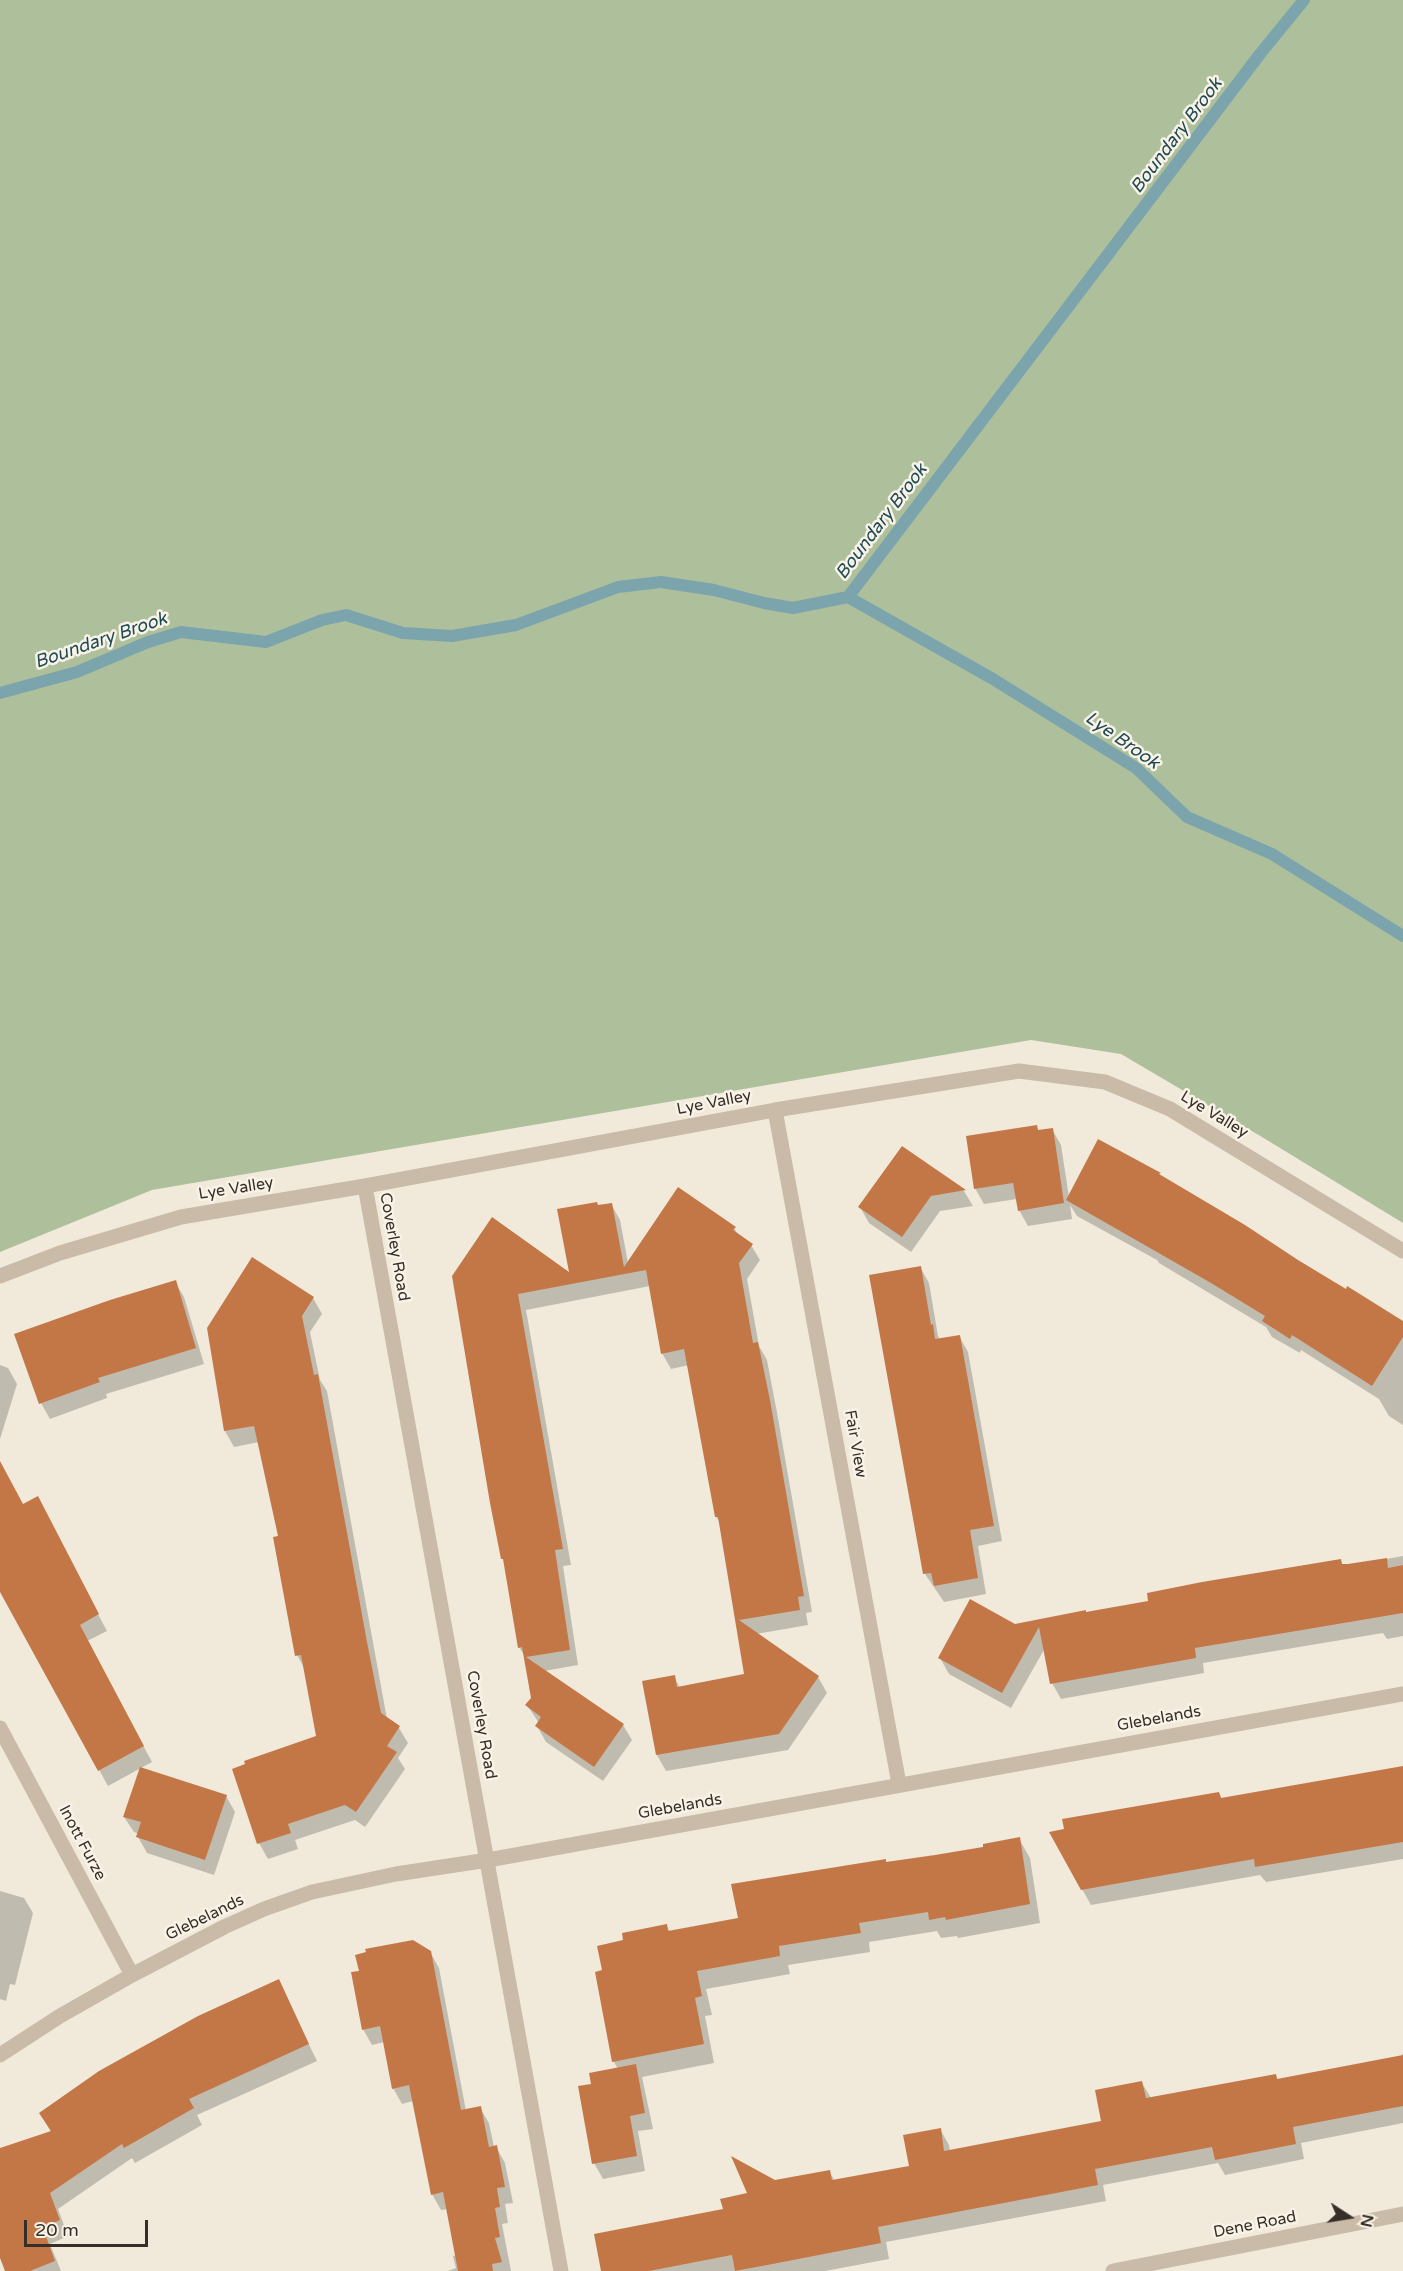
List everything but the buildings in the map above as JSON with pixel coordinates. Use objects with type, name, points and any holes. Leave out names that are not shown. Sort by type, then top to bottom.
[{"type":"street","name":"Lye Valley","points":[[0,1276],[60,1253],[181,1216],[365,1186],[775,1110],[1019,1071],[1105,1082],[1170,1109],[1403,1251]]},
{"type":"street","name":"Fair View","points":[[775,1110],[899,1784]]},
{"type":"street","name":"Coverley Road","points":[[365,1186],[561,2271]]},
{"type":"street","name":"Glebelands","points":[[0,2055],[60,2016],[132,1975],[224,1927],[312,1892],[396,1874],[488,1860],[1403,1694]]},
{"type":"street","name":"Inott Furze","points":[[0,1728],[132,1975]]},
{"type":"street","name":"Dene Road","points":[[1113,2271],[1403,2214]]},
{"type":"green space","points":[[0,0],[1403,0],[1403,1223],[1121,1054],[1031,1040],[152,1190],[0,1252]]},
{"type":"waterway","name":"Boundary Brook","points":[[0,693],[77,672],[148,642],[181,632],[266,642],[322,620],[346,615],[403,633],[452,636],[516,625],[618,587],[661,582],[714,590],[793,608],[848,597],[1260,54],[1304,0]]},
{"type":"waterway","name":"Lye Brook","points":[[848,597],[993,679],[1136,768],[1187,817],[1272,854],[1403,936]]}]
